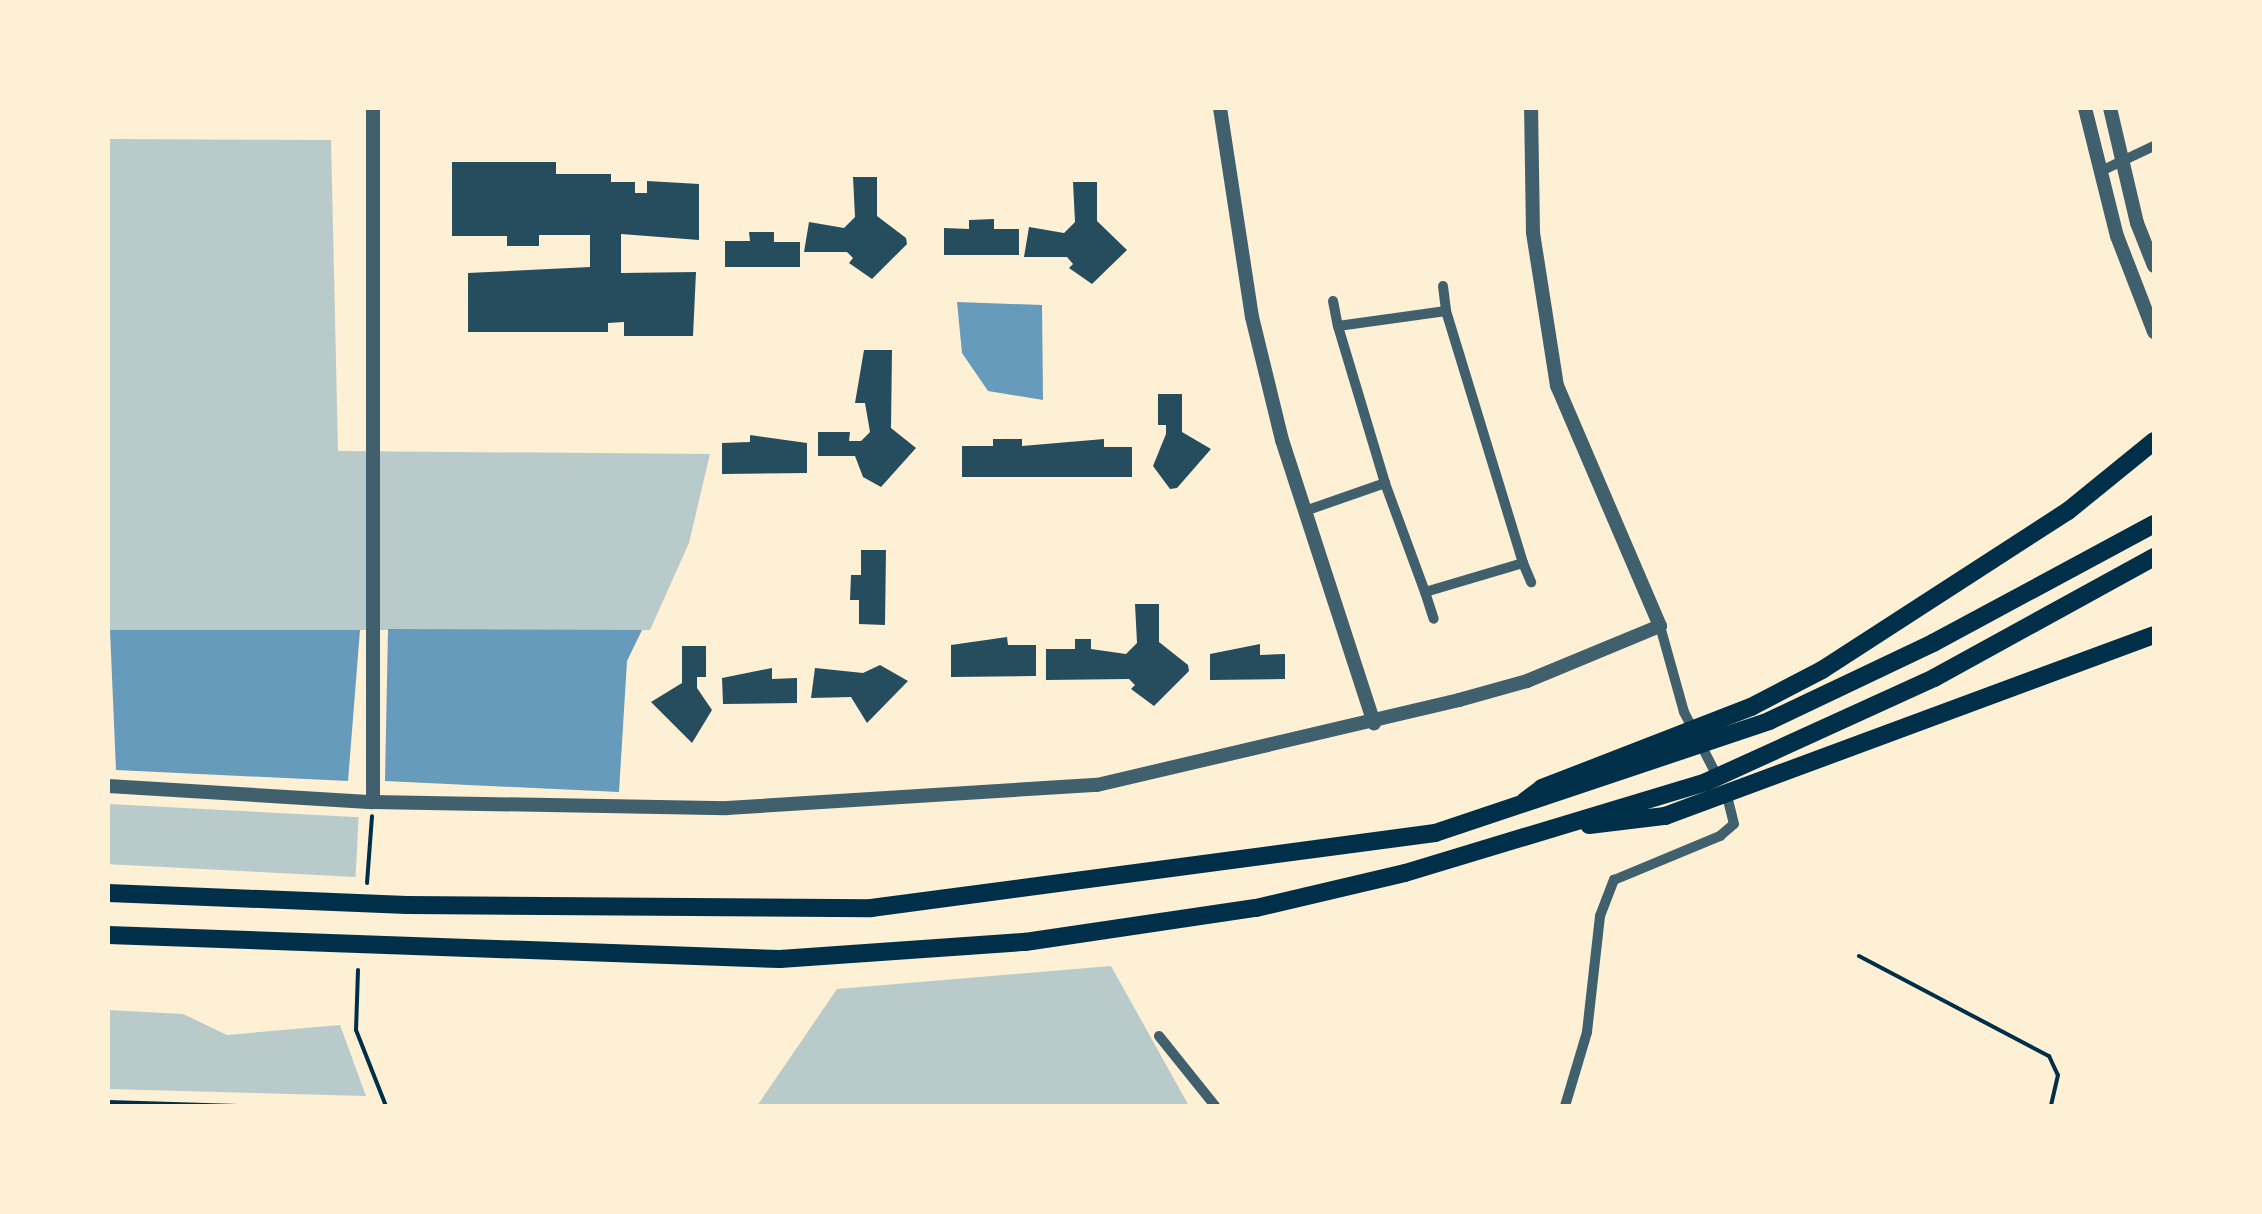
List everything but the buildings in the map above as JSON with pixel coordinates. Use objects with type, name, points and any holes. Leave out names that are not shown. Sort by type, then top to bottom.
[{"type":"highway","points":[[1515,809],[1542,788],[1751,708],[1822,670],[2068,511],[2154,441]]},
{"type":"highway","points":[[108,893],[407,906],[872,908],[1435,833],[1768,721],[1933,643],[2154,524]]},
{"type":"highway","points":[[108,935],[613,957],[908,954],[1256,908],[1558,827],[1706,782],[1966,662],[2154,557]]},
{"type":"highway","points":[[1558,827],[1665,816],[2154,635]]},
{"type":"street","points":[[373,108],[373,802]]},
{"type":"street","points":[[1220,108],[1252,317],[1305,511],[1374,723]]},
{"type":"street","points":[[1532,108],[1533,232],[1557,386],[1660,626],[1684,712],[1732,805],[1734,824],[1720,836],[1614,880],[1600,916],[1587,1032],[1566,1106]]},
{"type":"street","points":[[2086,108],[2116,236],[2154,332]]},
{"type":"street","points":[[2110,108],[2137,223],[2154,266]]},
{"type":"street","points":[[2101,171],[2154,146]]},
{"type":"street","points":[[1443,286],[1446,310],[1532,582]]},
{"type":"street","points":[[1333,301],[1385,484],[1434,620]]},
{"type":"street","points":[[1338,326],[1446,310]]},
{"type":"street","points":[[1305,511],[1385,484]]},
{"type":"street","points":[[1425,592],[1523,563]]},
{"type":"street","points":[[108,786],[373,802],[727,808],[1096,785],[1374,723],[1527,681],[1660,626]]},
{"type":"street","points":[[1160,1036],[1215,1106]]},
{"type":"path","points":[[367,883],[373,802]]},
{"type":"path","points":[[1859,956],[2049,1056],[2058,1075],[2051,1106]]},
{"type":"path","points":[[358,970],[356,1030],[386,1106]]},
{"type":"path","points":[[108,1102],[238,1106]]},
{"type":"shaded area","points":[[108,139],[331,140],[338,451],[710,454],[689,543],[650,630],[110,630]]},
{"type":"shaded area","points":[[108,804],[359,817],[356,877],[108,864]]},
{"type":"shaded area","points":[[1111,966],[1189,1106],[757,1106],[837,989]]},
{"type":"shaded area","points":[[108,1010],[183,1014],[227,1035],[340,1025],[366,1096],[108,1089]]},
{"type":"water","points":[[957,302],[1042,305],[1043,400],[988,391],[962,353]]},
{"type":"water","points":[[388,629],[642,630],[627,661],[619,792],[385,781]]},
{"type":"water","points":[[110,630],[360,630],[348,781],[116,770]]}]
